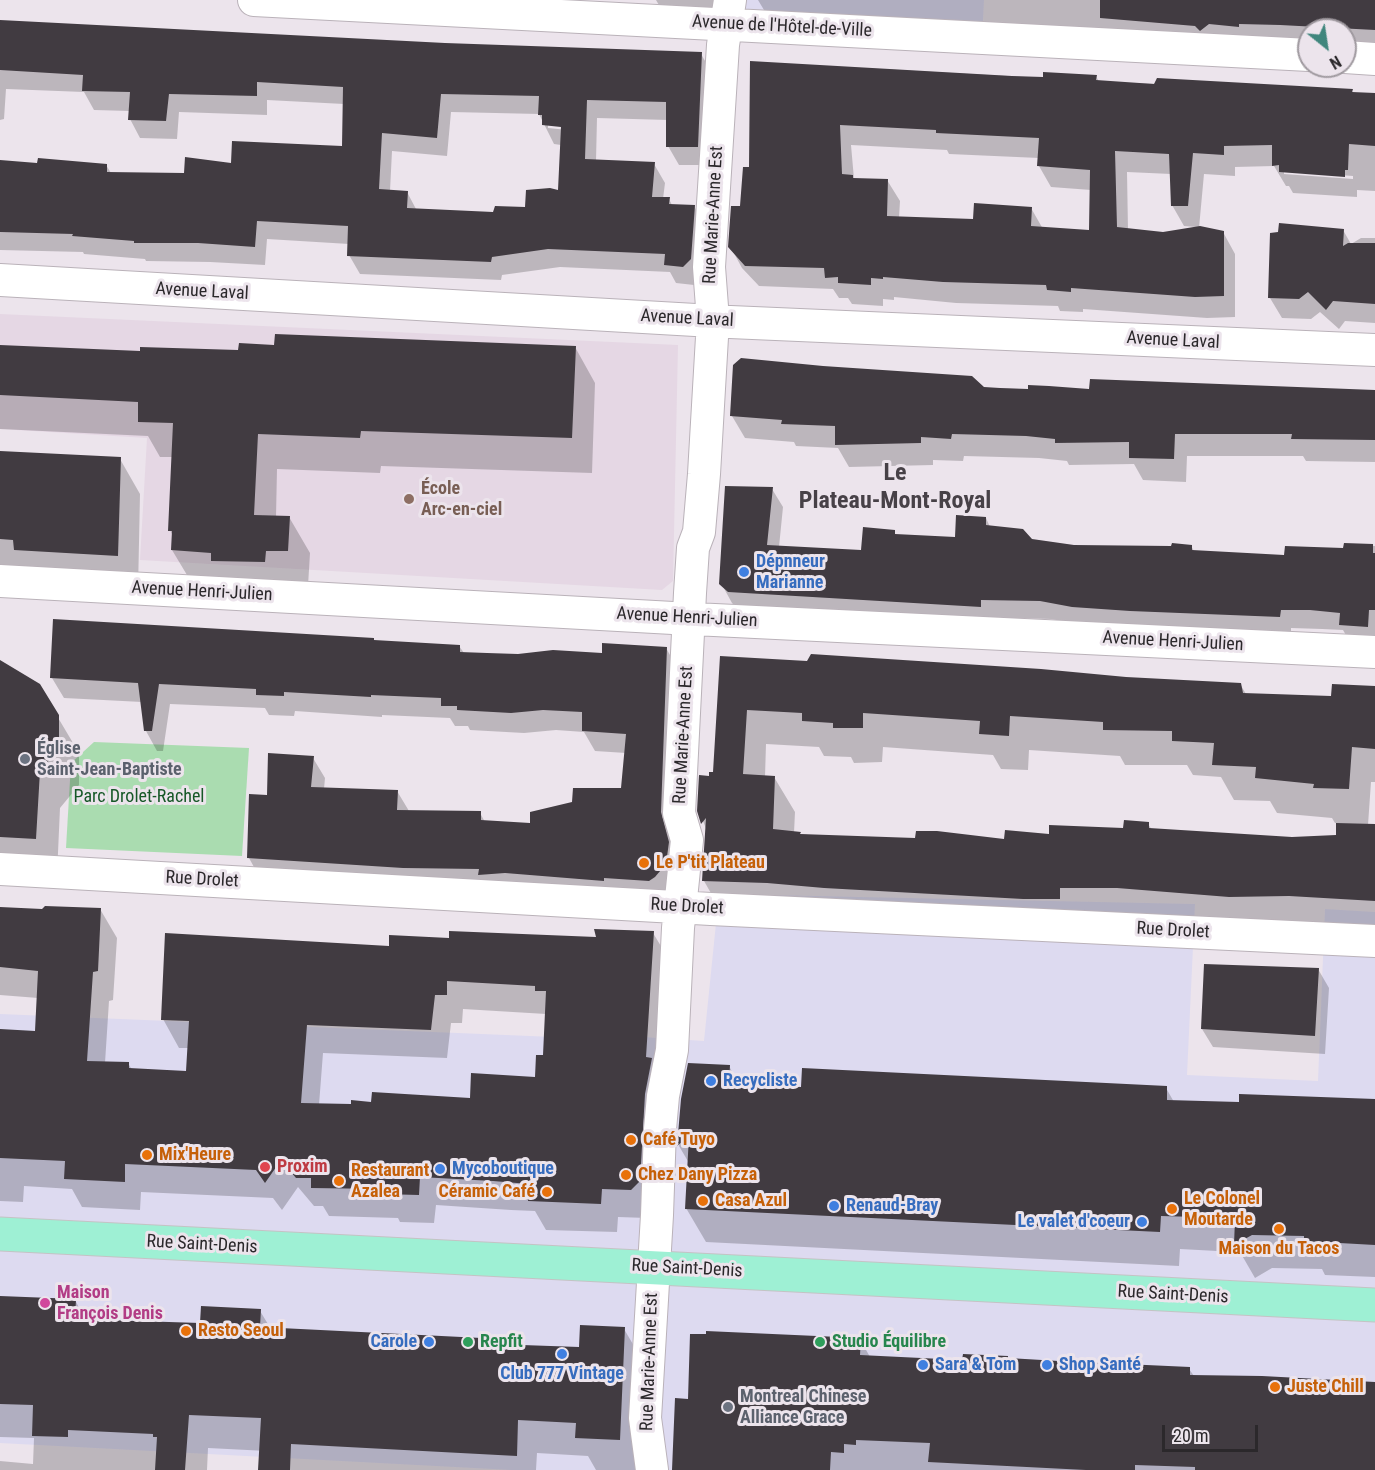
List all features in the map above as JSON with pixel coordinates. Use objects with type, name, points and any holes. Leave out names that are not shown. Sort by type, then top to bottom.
[{"type":"main road","name":"Rue Saint-Denis","points":[[0,1234],[1375,1305]]},
{"type":"street","name":"Avenue de l'Hôtel-de-Ville","points":[[254,0],[651,22],[728,12],[1297,54]]},
{"type":"street","name":"Rue Marie-Anne Est","points":[[652,1470],[645,1423],[660,1129],[663,1096],[672,1050],[678,928],[687,840],[679,813],[693,548],[699,532],[704,474],[713,320],[709,267],[728,12]]},
{"type":"street","points":[[1357,58],[1375,59]]},
{"type":"street","name":"Avenue Laval","points":[[0,280],[713,320],[1375,350]]},
{"type":"street","name":"Avenue Henri-Julien","points":[[0,581],[1375,652]]},
{"type":"street","name":"Rue Drolet","points":[[0,869],[681,907],[1375,941]]},
{"type":"shaded area","points":[[727,0],[984,0],[982,40],[725,24]]},
{"type":"shaded area","name":"École Arc-en-ciel","points":[[0,314],[678,345],[673,581],[662,590],[140,560],[147,438],[0,429]]},
{"type":"shaded area","points":[[719,894],[1195,904],[1187,1075],[1318,1081],[1325,909],[1375,912],[1375,1470],[511,1470],[0,1443],[0,1014],[578,1038],[612,1035],[704,1041]]},
{"type":"green space","name":"Parc Drolet-Rachel","points":[[94,742],[249,748],[242,856],[66,848],[71,763]]},
{"type":"building","points":[[1100,0],[1375,0],[1375,30],[1357,29],[1357,18],[1297,18],[1297,26],[1239,24],[1239,27],[1209,24],[1200,31],[1195,26],[1100,18]]},
{"type":"building","points":[[0,20],[445,43],[702,52],[698,147],[666,147],[666,102],[587,100],[585,159],[655,162],[652,197],[670,197],[669,204],[695,205],[691,259],[683,267],[664,265],[665,254],[548,249],[492,257],[491,262],[347,256],[348,226],[257,221],[255,247],[198,243],[134,243],[134,241],[72,236],[73,234],[0,232],[0,160],[37,163],[38,158],[107,164],[107,172],[184,173],[185,157],[231,163],[232,141],[342,146],[343,87],[257,82],[257,96],[169,94],[166,121],[128,120],[130,92],[82,91],[83,75],[0,70]],"holes":[[[441,94],[539,96],[538,115],[542,115],[542,125],[561,127],[558,190],[550,188],[526,190],[525,207],[495,206],[493,212],[407,208],[408,191],[379,189],[382,133],[437,138]]]},
{"type":"building","points":[[750,61],[1012,76],[1043,77],[1043,72],[1097,75],[1096,80],[1154,84],[1157,78],[1353,89],[1352,92],[1375,93],[1375,146],[1349,144],[1348,170],[1345,170],[1345,177],[1279,172],[1279,165],[1272,166],[1272,145],[1224,146],[1224,155],[1193,153],[1188,206],[1171,206],[1169,154],[1115,151],[1117,227],[1163,232],[1200,226],[1224,231],[1224,296],[1195,297],[1071,288],[1071,292],[1047,290],[1046,285],[943,282],[883,277],[883,279],[871,278],[871,285],[838,283],[838,277],[825,278],[824,268],[745,266],[728,247],[731,206],[740,206],[743,167],[749,167]],"holes":[[[840,125],[936,130],[936,133],[1039,138],[1037,166],[1090,170],[1089,230],[1031,226],[1032,207],[974,203],[973,219],[887,216],[888,179],[853,178],[853,175],[842,174]]]},
{"type":"building","points":[[1279,223],[1344,229],[1343,246],[1348,243],[1375,243],[1375,304],[1333,301],[1326,310],[1308,292],[1299,299],[1268,298],[1270,233],[1278,232]]},
{"type":"building","points":[[275,334],[576,346],[572,438],[361,431],[360,438],[258,434],[254,515],[290,516],[288,551],[266,551],[265,562],[211,561],[211,553],[171,550],[172,531],[168,531],[173,423],[138,422],[138,402],[0,395],[0,345],[140,351],[140,347],[238,350],[239,343],[274,345]]},
{"type":"building","points":[[741,358],[972,376],[984,387],[1000,388],[1028,389],[1028,385],[1089,389],[1090,379],[1375,390],[1375,440],[1291,439],[1292,434],[1175,434],[1174,459],[1129,458],[1129,442],[1055,443],[1055,439],[1026,436],[952,434],[951,439],[921,437],[921,443],[835,445],[835,426],[781,424],[782,420],[730,416],[733,365]]},
{"type":"building","points":[[0,451],[121,457],[118,556],[14,550],[13,540],[0,539]]},
{"type":"building","points":[[725,486],[773,487],[767,545],[861,550],[863,527],[895,530],[895,534],[955,537],[956,515],[986,517],[986,525],[1023,529],[1032,539],[1074,545],[1171,546],[1172,543],[1192,545],[1192,550],[1284,555],[1285,546],[1343,548],[1344,543],[1373,544],[1375,610],[1369,610],[1368,627],[1339,625],[1340,613],[1310,610],[1281,610],[1280,617],[1130,611],[1072,607],[1040,601],[981,600],[981,607],[728,592],[719,584]]},
{"type":"building","points":[[53,619],[374,638],[374,640],[460,645],[460,652],[518,654],[553,650],[602,653],[602,643],[667,647],[661,812],[669,842],[666,864],[649,881],[604,878],[604,881],[505,873],[478,875],[479,869],[403,868],[247,858],[249,794],[267,795],[268,753],[314,756],[311,787],[398,790],[397,810],[481,811],[481,820],[530,823],[530,812],[572,802],[573,788],[621,788],[626,734],[582,731],[582,712],[543,710],[511,713],[457,710],[457,706],[441,706],[441,698],[284,692],[284,696],[256,695],[256,689],[159,684],[152,731],[144,731],[138,683],[50,678]]},
{"type":"building","points":[[811,654],[1241,683],[1243,693],[1331,696],[1332,684],[1375,686],[1375,749],[1352,747],[1349,789],[1313,788],[1314,784],[1255,778],[1256,767],[1212,765],[1214,743],[1172,741],[1172,731],[1103,730],[1103,722],[1010,716],[1009,736],[979,734],[980,721],[863,713],[863,728],[833,728],[833,723],[802,721],[802,713],[747,710],[743,774],[775,776],[773,829],[801,832],[800,834],[915,838],[916,831],[937,831],[1004,839],[1005,830],[1049,834],[1049,825],[1123,828],[1124,820],[1149,822],[1149,828],[1292,837],[1336,835],[1336,823],[1375,824],[1375,901],[1289,896],[1229,897],[1117,888],[1060,888],[1060,899],[1023,899],[702,881],[706,818],[701,824],[697,811],[699,775],[709,776],[709,772],[713,772],[720,656],[807,661]]},
{"type":"building","name":"Église Saint-Jean-Baptiste","points":[[0,660],[40,684],[59,715],[59,748],[40,771],[36,839],[0,837]]},
{"type":"building","points":[[45,906],[101,908],[98,971],[93,972],[87,1061],[129,1062],[129,1068],[186,1071],[189,1021],[161,1020],[165,933],[389,946],[389,935],[449,938],[449,931],[596,937],[594,929],[654,931],[646,1057],[652,1058],[645,1094],[640,1181],[631,1190],[602,1189],[601,1204],[528,1201],[529,1184],[493,1181],[420,1177],[419,1195],[382,1194],[383,1189],[311,1188],[311,1178],[296,1178],[281,1160],[265,1183],[256,1170],[125,1164],[125,1182],[64,1179],[65,1161],[0,1158],[0,1029],[35,1031],[38,971],[0,967],[0,907],[42,909]],"holes":[[[447,981],[535,986],[535,991],[546,991],[543,1055],[536,1055],[535,1077],[471,1073],[470,1098],[372,1092],[371,1102],[351,1100],[351,1104],[301,1103],[307,1025],[431,1030],[435,995],[447,995]]]},
{"type":"building","points":[[1204,964],[1319,968],[1315,1036],[1201,1029]]},
{"type":"building","points":[[688,1063],[730,1065],[729,1083],[801,1087],[802,1068],[1167,1086],[1167,1100],[1239,1102],[1239,1094],[1375,1099],[1375,1245],[1304,1241],[1304,1236],[1252,1235],[1234,1245],[1235,1219],[1197,1217],[1161,1216],[1160,1232],[685,1209],[689,1136],[677,1146],[681,1099]]},
{"type":"building","points":[[0,1296],[76,1299],[75,1319],[200,1323],[201,1306],[261,1309],[260,1327],[522,1340],[522,1345],[579,1347],[580,1325],[625,1327],[620,1440],[575,1438],[576,1423],[518,1420],[517,1456],[291,1444],[290,1470],[258,1470],[261,1418],[189,1415],[185,1470],[155,1470],[157,1437],[153,1437],[153,1434],[68,1430],[68,1437],[32,1436],[33,1405],[0,1404]]},
{"type":"building","points":[[706,1331],[861,1338],[860,1355],[962,1360],[963,1354],[1008,1356],[1008,1358],[1190,1367],[1190,1375],[1375,1382],[1375,1470],[1195,1470],[1195,1467],[1135,1465],[1135,1470],[1086,1470],[928,1462],[930,1443],[856,1440],[856,1445],[844,1444],[844,1453],[831,1452],[830,1470],[672,1470],[675,1398],[688,1399],[690,1334],[706,1334]]},
{"type":"place","name":"École Arc-en-ciel","points":[[409,499]]},
{"type":"place","name":"Dépnneur Marianne","points":[[744,572]]},
{"type":"place","name":"Église Saint-Jean-Baptiste","points":[[25,759]]},
{"type":"place","name":"Le P'tit Plateau","points":[[644,863]]},
{"type":"place","name":"Recycliste","points":[[711,1081]]},
{"type":"place","name":"Café Tuyo","points":[[631,1140]]},
{"type":"place","name":"Mix'Heure","points":[[147,1155]]},
{"type":"place","name":"Proxim","points":[[265,1167]]},
{"type":"place","name":"Mycoboutique","points":[[440,1169]]},
{"type":"place","name":"Chez Dany Pizza","points":[[626,1175]]},
{"type":"place","name":"Restaurant Azalea","points":[[339,1181]]},
{"type":"place","name":"Céramic Café","points":[[547,1192]]},
{"type":"place","name":"Casa Azul","points":[[703,1201]]},
{"type":"place","name":"Renaud-Bray","points":[[834,1206]]},
{"type":"place","name":"Le Colonel Moutarde","points":[[1172,1209]]},
{"type":"place","name":"Le valet d'coeur","points":[[1142,1222]]},
{"type":"place","name":"Maison du Tacos","points":[[1279,1229]]},
{"type":"place","name":"Maison François Denis","points":[[45,1303]]},
{"type":"place","name":"Resto Seoul","points":[[186,1331]]},
{"type":"place","name":"Carole","points":[[429,1342]]},
{"type":"place","name":"Repfit","points":[[468,1342]]},
{"type":"place","name":"Studio Équilibre","points":[[820,1342]]},
{"type":"place","name":"Club 777 Vintage","points":[[562,1354]]},
{"type":"place","name":"Sara & Tom","points":[[923,1365]]},
{"type":"place","name":"Shop Santé","points":[[1047,1365]]},
{"type":"place","name":"Juste Chill","points":[[1275,1387]]},
{"type":"place","name":"Montreal Chinese Alliance Grace","points":[[728,1407]]},
{"type":"district","name":"Le Plateau-Mont-Royal","points":[[895,488]]}]
